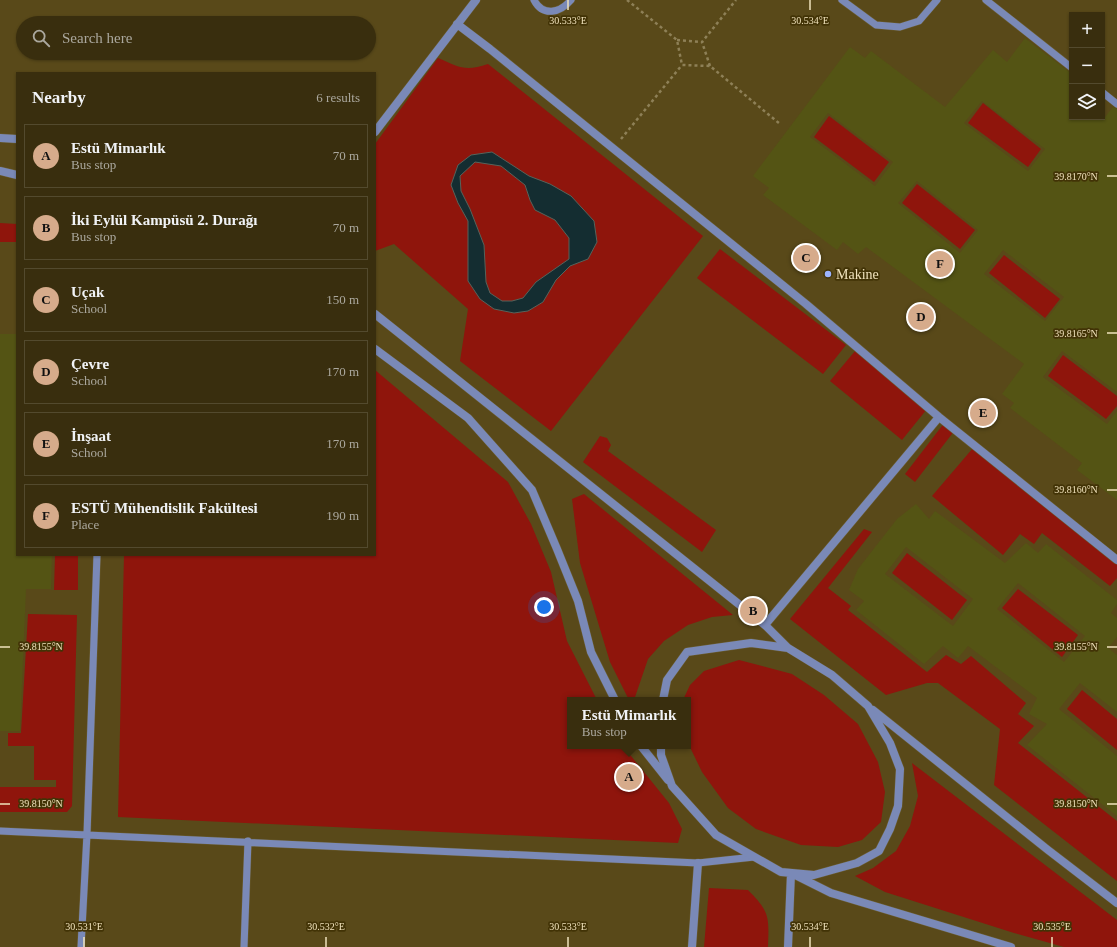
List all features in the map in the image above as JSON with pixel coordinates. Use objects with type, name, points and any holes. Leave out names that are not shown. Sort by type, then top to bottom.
[{"type":"street","points":[[376,131],[476,0]]},
{"type":"street","points":[[457,24],[806,304],[939,418],[1117,560]]},
{"type":"street","points":[[0,138],[16,139]]},
{"type":"street","points":[[0,171],[16,175]]},
{"type":"street","points":[[376,315],[765,625],[788,648],[832,675],[868,706],[1048,850],[1117,902]]},
{"type":"street","points":[[376,350],[468,418],[532,490],[578,601],[590,652],[613,697]]},
{"type":"street","points":[[765,625],[939,418]]},
{"type":"street","points":[[663,697],[666,680],[687,652],[751,643],[788,648]]},
{"type":"street","points":[[644,749],[672,786],[716,835],[781,872],[814,875],[857,863],[879,851],[890,829],[898,806],[900,769],[890,743],[868,706]]},
{"type":"street","points":[[660,749],[672,786]]},
{"type":"street","points":[[692,947],[698,863]]},
{"type":"street","points":[[788,947],[791,873]]},
{"type":"street","points":[[791,873],[831,894],[1010,947]]},
{"type":"lane","points":[[534,0],[542,9],[555,12],[566,7],[571,0]]},
{"type":"lane","points":[[842,0],[876,25],[900,27],[919,22],[937,0]]},
{"type":"lane","points":[[986,0],[1069,66]]},
{"type":"lane","points":[[1105,94],[1117,104]]},
{"type":"lane","points":[[81,947],[87,834],[97,556]]},
{"type":"lane","points":[[0,831],[248,841],[698,863],[754,857]]},
{"type":"lane","points":[[244,947],[248,841]]},
{"type":"path","points":[[627,0],[677,40],[702,42]]},
{"type":"path","points":[[702,42],[736,0]]},
{"type":"path","points":[[677,40],[682,65]]},
{"type":"path","points":[[702,42],[710,66],[780,124]]},
{"type":"path","points":[[613,148],[682,65]]},
{"type":"path","points":[[682,65],[710,66]]},
{"type":"shaded area","points":[[0,0],[1117,0],[1117,947],[0,947]]},
{"type":"shaded area","points":[[438,58],[451,64],[468,68],[488,64],[703,236],[551,431],[460,361],[468,309],[394,244],[376,251],[376,143]]},
{"type":"shaded area","points":[[983,103],[1041,149],[1028,167],[968,123]]},
{"type":"shaded area","points":[[829,116],[889,162],[874,182],[814,137]]},
{"type":"shaded area","points":[[917,184],[975,230],[960,249],[902,203]]},
{"type":"shaded area","points":[[0,223],[16,224],[16,242],[0,242]]},
{"type":"shaded area","points":[[720,249],[846,345],[823,374],[697,278]]},
{"type":"shaded area","points":[[1004,255],[1060,299],[1045,318],[989,273]]},
{"type":"shaded area","points":[[855,351],[927,409],[902,440],[830,381]]},
{"type":"shaded area","points":[[1063,355],[1117,396],[1117,406],[1106,419],[1048,376]]},
{"type":"shaded area","points":[[376,371],[508,482],[531,524],[551,572],[567,641],[595,697],[567,697],[567,749],[625,749],[669,803],[682,829],[678,843],[118,817],[124,556],[376,556]]},
{"type":"shaded area","points":[[945,422],[955,430],[915,482],[905,474]]},
{"type":"shaded area","points":[[600,436],[607,438],[611,445],[608,451],[716,530],[702,552],[583,462]]},
{"type":"shaded area","points":[[973,448],[1117,558],[1117,578],[1110,586],[1042,533],[1034,544],[1020,534],[1003,555],[932,496]]},
{"type":"shaded area","points":[[584,494],[733,615],[712,617],[688,625],[664,641],[648,659],[635,697],[628,697],[610,662],[580,563],[572,499]]},
{"type":"shaded area","points":[[864,529],[872,532],[828,588],[851,606],[848,610],[927,672],[946,655],[961,664],[971,656],[1026,703],[1018,714],[1034,726],[1018,743],[1117,821],[1117,881],[994,785],[1000,729],[938,683],[927,683],[886,695],[790,619]]},
{"type":"shaded area","points":[[907,553],[967,600],[952,620],[892,573]]},
{"type":"shaded area","points":[[55,556],[78,556],[78,590],[54,590]]},
{"type":"shaded area","points":[[1018,589],[1078,635],[1062,657],[1002,608]]},
{"type":"shaded area","points":[[28,614],[77,615],[72,806],[67,812],[0,812],[0,787],[56,787],[56,780],[34,780],[34,746],[8,746],[8,733],[21,733]]},
{"type":"shaded area","points":[[739,660],[792,674],[824,695],[858,724],[878,762],[885,792],[881,822],[862,840],[838,847],[801,845],[756,829],[728,808],[702,772],[691,749],[691,697],[684,697],[690,685],[704,671]]},
{"type":"shaded area","points":[[1082,690],[1117,719],[1117,750],[1067,709]]},
{"type":"shaded area","points":[[912,763],[1117,920],[1117,947],[1064,947],[1014,933],[885,892],[855,876],[873,868],[896,851],[910,826],[918,796]]},
{"type":"shaded area","points":[[709,888],[748,890],[761,904],[767,916],[768,947],[704,947]]},
{"type":"water","points":[[492,152],[529,176],[550,184],[571,196],[594,221],[597,242],[588,259],[570,266],[556,280],[543,302],[528,311],[514,313],[494,309],[480,299],[468,281],[468,221],[458,203],[451,185],[458,165],[471,155]],"holes":[[[475,162],[501,166],[525,185],[535,210],[555,220],[569,238],[569,259],[536,282],[523,298],[512,301],[502,301],[490,293],[486,282],[484,245],[470,209],[461,191],[460,176]]]},
{"type":"building","points":[[1025,38],[1069,72],[1069,120],[1105,120],[1105,117],[1113,107],[1117,109],[1117,392],[1062,351],[1043,377],[1107,424],[1117,411],[1117,500],[1077,470],[1082,463],[1010,408],[1014,403],[1002,394],[1024,364],[866,247],[858,254],[843,242],[837,250],[763,195],[769,188],[753,176],[850,47],[865,58],[871,51],[945,107],[993,50],[1007,62]],"holes":[[[982,101],[1045,149],[1028,171],[964,123]],[[828,113],[893,162],[875,186],[810,137]],[[917,181],[978,230],[960,253],[898,203]],[[1003,250],[1064,297],[1045,321],[984,274]]]},
{"type":"building","points":[[0,334],[16,334],[16,556],[52,556],[51,589],[26,589],[20,731],[0,731]]},
{"type":"building","points":[[916,504],[929,519],[935,511],[1005,563],[1026,543],[1038,553],[1046,544],[1117,600],[1117,604],[1111,613],[1117,618],[1117,637],[1108,648],[1117,655],[1117,712],[1080,683],[1059,709],[1117,756],[1117,816],[1027,745],[1047,724],[1029,714],[1037,698],[968,646],[958,658],[943,646],[924,664],[856,610],[864,601],[849,590],[858,569],[897,519]],"holes":[[[906,547],[973,599],[953,626],[885,574]],[[1018,583],[1085,636],[1064,662],[997,609]]]},
{"type":"place","name":"Uçak","points":[[806,258]]},
{"type":"place","name":"ESTÜ Mühendislik Fakültesi","points":[[940,264]]},
{"type":"place","name":"Makine","points":[[828,274]]},
{"type":"place","name":"Çevre","points":[[921,317]]},
{"type":"place","name":"İnşaat","points":[[983,413]]},
{"type":"place","name":"İki Eylül Kampüsü 2. Durağı","points":[[753,611]]},
{"type":"place","name":"Estü Mimarlık","points":[[629,777]]}]
